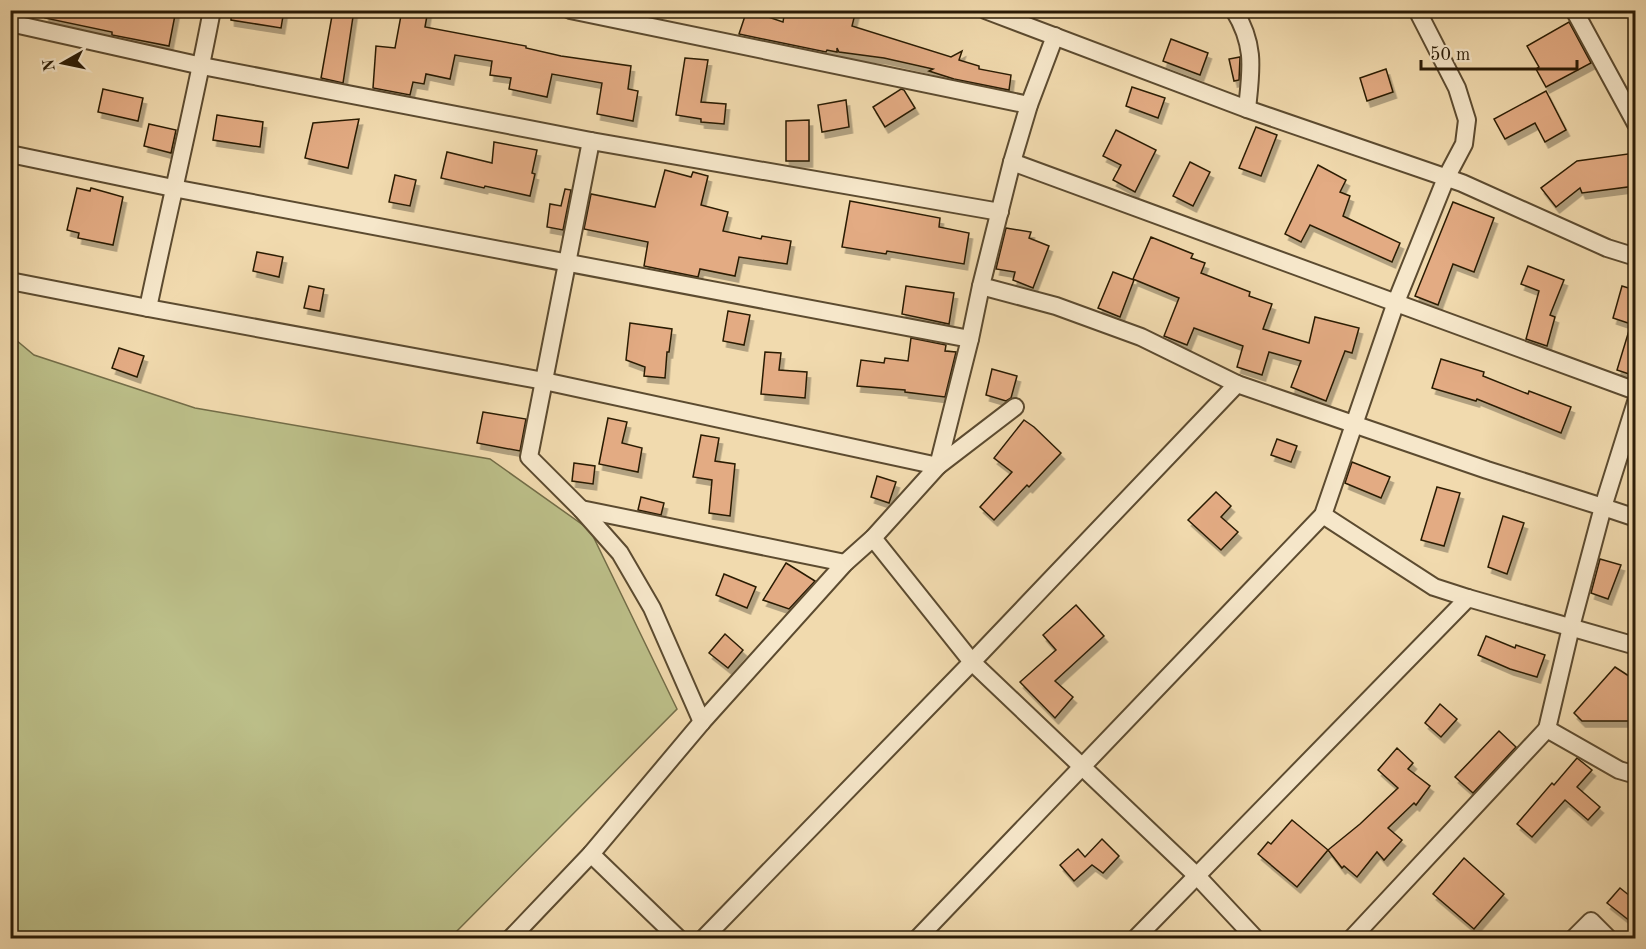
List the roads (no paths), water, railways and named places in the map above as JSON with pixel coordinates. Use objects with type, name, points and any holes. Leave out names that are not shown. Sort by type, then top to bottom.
[{"type":"street","points":[[148,308],[202,66],[212,10]]},
{"type":"street","points":[[570,10],[613,15],[1029,105]]},
{"type":"street","points":[[985,10],[1247,109],[1462,183],[1607,248],[1635,257]]},
{"type":"street","points":[[1234,10],[1244,27],[1252,61],[1247,109]]},
{"type":"street","points":[[918,939],[1323,515],[1396,302],[1446,178],[1464,144],[1467,120],[1457,88],[1416,10]]},
{"type":"street","points":[[1574,10],[1635,124]]},
{"type":"street","points":[[10,22],[202,66],[591,141],[1000,212]]},
{"type":"street","points":[[938,465],[1012,162],[1029,105],[1054,36]]},
{"type":"street","points":[[591,141],[529,458],[581,509],[620,553],[652,608],[702,722]]},
{"type":"street","points":[[10,154],[173,188],[970,339]]},
{"type":"street","points":[[1012,162],[1635,391]]},
{"type":"street","points":[[10,281],[544,381],[938,465]]},
{"type":"street","points":[[981,286],[1056,306],[1141,337],[1237,384],[1635,518]]},
{"type":"street","points":[[704,939],[1237,384]]},
{"type":"street","points":[[1352,939],[1547,729],[1570,627],[1635,402]]},
{"type":"street","points":[[511,939],[591,854],[702,722],[845,563],[873,538],[938,465],[1015,407]]},
{"type":"street","points":[[581,509],[845,563]]},
{"type":"street","points":[[1323,515],[1434,587],[1635,646]]},
{"type":"street","points":[[873,538],[972,662],[1197,876],[1256,939]]},
{"type":"street","points":[[1136,939],[1468,598]]},
{"type":"street","points":[[1547,729],[1619,770],[1635,775]]},
{"type":"street","points":[[591,854],[678,939]]},
{"type":"street","points":[[1574,939],[1591,921],[1608,939]]}]
